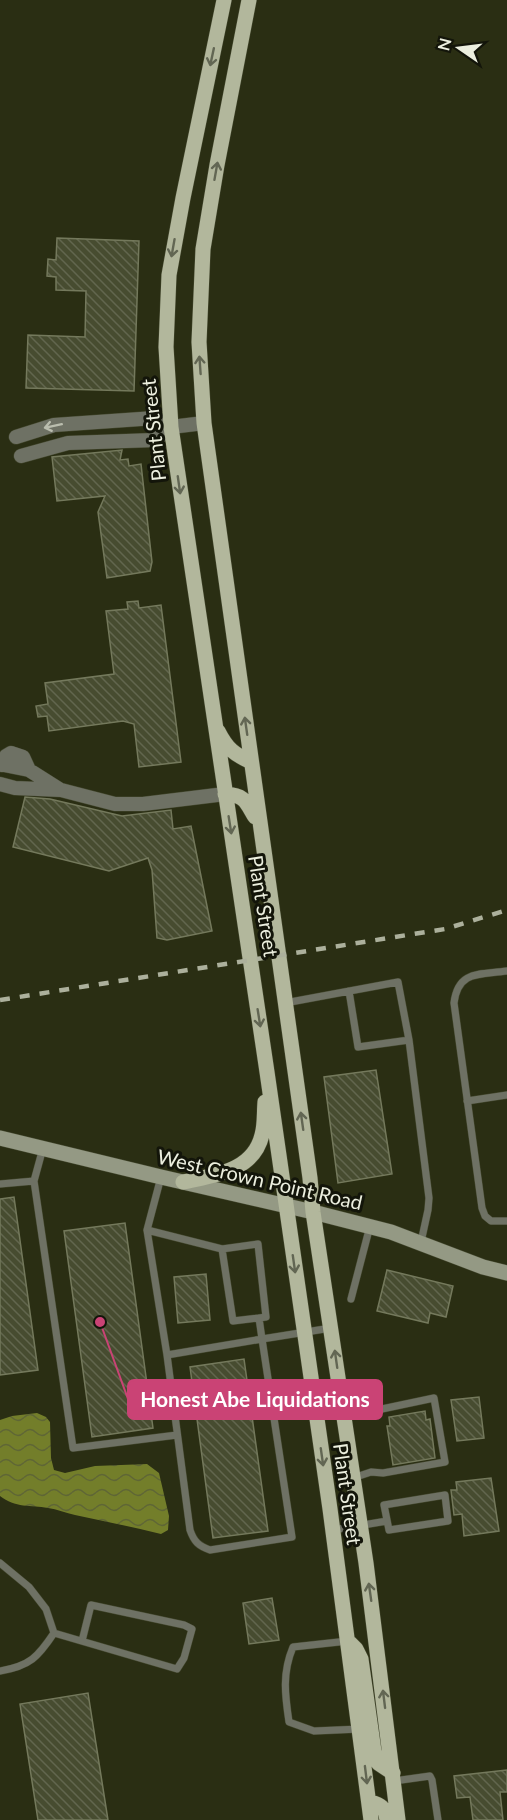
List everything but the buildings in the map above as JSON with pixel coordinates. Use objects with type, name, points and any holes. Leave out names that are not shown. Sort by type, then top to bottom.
[{"type":"main road","name":"Plant Street","points":[[224,0],[169,275],[166,347],[171,428],[267,1072],[372,1820]]},
{"type":"main road","name":"Plant Street","points":[[249,0],[203,249],[199,342],[204,423],[313,1212],[377,1641],[398,1820]]},
{"type":"main road","points":[[215,726],[225,745],[235,754],[251,762]]},
{"type":"main road","points":[[225,794],[238,794],[245,800],[260,825]]},
{"type":"main road","points":[[183,1182],[229,1171],[251,1158],[262,1135],[267,1072]]},
{"type":"main road","points":[[348,1641],[356,1649],[361,1659],[374,1751],[378,1763],[393,1777]]},
{"type":"main road","points":[[369,1801],[380,1804],[385,1809],[387,1820]]},
{"type":"street","points":[[16,437],[54,425],[154,418],[171,428]]},
{"type":"street","points":[[21,456],[68,443],[155,440],[171,428],[204,423]]},
{"type":"street","points":[[1,764],[29,770],[61,790]]},
{"type":"street","points":[[0,782],[15,788],[61,790],[115,804],[143,804],[225,794]]},
{"type":"street","name":"West Crown Point Road","points":[[0,1138],[370,1226],[421,1242],[483,1267],[507,1273]]},
{"type":"lane","points":[[119,421],[121,441]]},
{"type":"lane","points":[[80,423],[81,443]]},
{"type":"lane","points":[[0,782],[1,764]]},
{"type":"lane","points":[[507,972],[463,980],[458,985],[454,1003],[482,1208],[485,1216],[491,1221],[507,1221]]},
{"type":"lane","points":[[285,1003],[398,982],[409,1040],[429,1198],[421,1242]]},
{"type":"lane","points":[[349,991],[358,1047],[409,1040]]},
{"type":"lane","points":[[467,1101],[507,1095]]},
{"type":"lane","points":[[42,1148],[34,1181],[73,1448],[177,1435]]},
{"type":"lane","points":[[161,1177],[147,1230],[167,1354],[190,1530],[193,1540],[201,1547],[210,1550],[292,1537],[260,1318]]},
{"type":"lane","points":[[0,1184],[34,1181]]},
{"type":"lane","points":[[351,1299],[370,1226]]},
{"type":"lane","points":[[147,1230],[222,1249],[258,1244],[266,1317],[233,1321],[222,1249]]},
{"type":"lane","points":[[167,1354],[331,1328]]},
{"type":"lane","points":[[344,1417],[434,1398],[445,1462],[383,1473],[371,1472],[353,1478]]},
{"type":"lane","points":[[445,1495],[448,1521],[388,1530],[387,1521],[384,1505],[445,1495]]},
{"type":"lane","points":[[332,1530],[387,1521]]},
{"type":"lane","points":[[0,1563],[29,1587],[46,1609],[54,1633]]},
{"type":"lane","points":[[54,1633],[177,1669],[184,1658],[192,1629],[184,1625],[91,1605],[82,1641]]},
{"type":"lane","points":[[0,1671],[16,1668],[39,1655],[54,1633]]},
{"type":"lane","points":[[348,1641],[293,1647],[287,1662],[285,1694],[289,1722],[314,1731],[360,1729]]},
{"type":"lane","points":[[393,1777],[430,1776],[438,1820]]},
{"type":"water","points":[[37,1413],[46,1417],[50,1422],[51,1458],[54,1470],[65,1473],[95,1466],[147,1464],[159,1473],[169,1516],[168,1530],[161,1534],[51,1509],[17,1504],[0,1496],[0,1420]]},
{"type":"railway","points":[[0,1000],[445,929],[507,910]]},
{"type":"place","name":"Honest Abe Liquidations","points":[[100,1322]]}]
